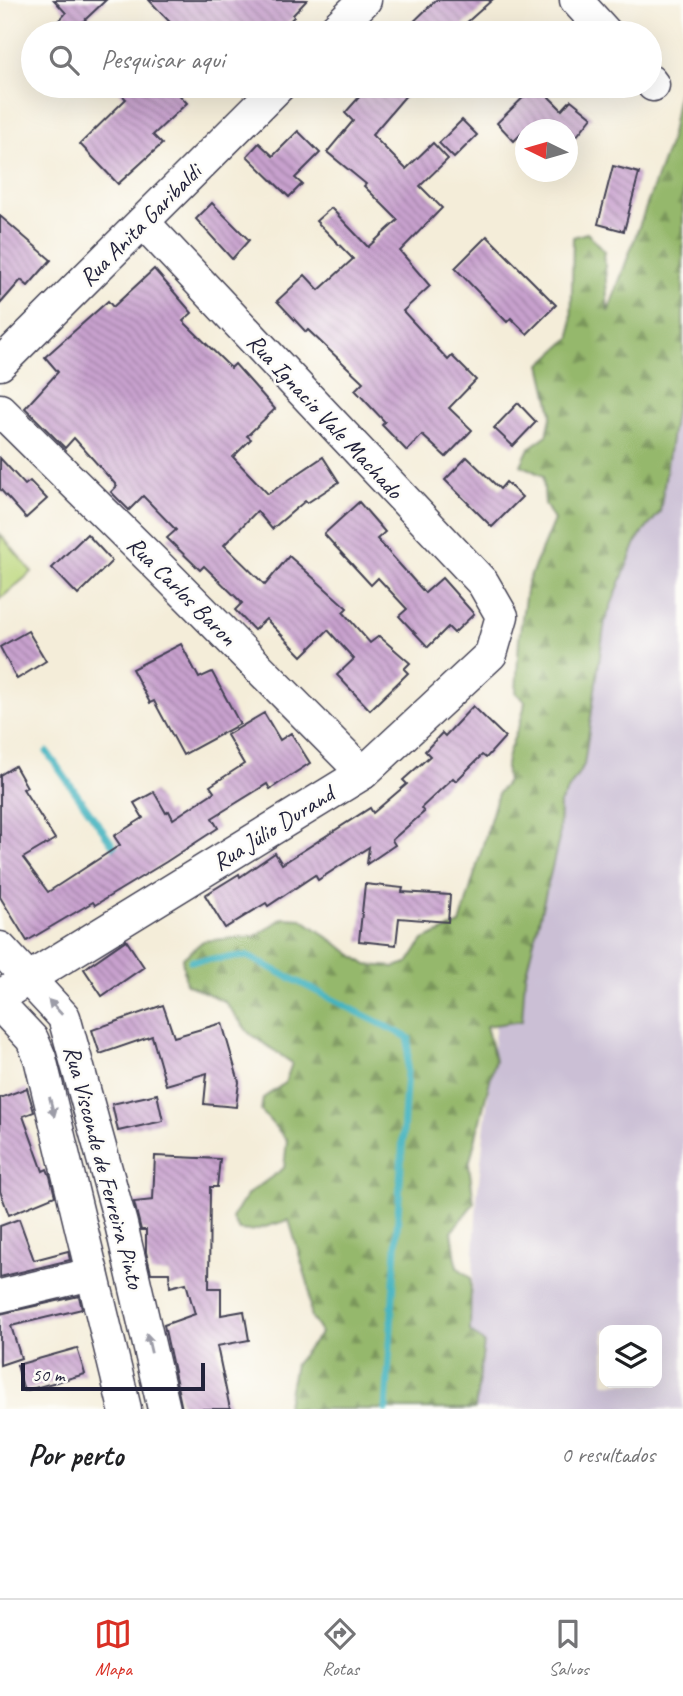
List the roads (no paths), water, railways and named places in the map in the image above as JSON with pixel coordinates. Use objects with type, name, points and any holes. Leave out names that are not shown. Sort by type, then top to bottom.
[{"type":"street","points":[[343,21],[365,0]]},
{"type":"street","points":[[576,0],[596,21]]},
{"type":"street","name":"Rua Anita Garibaldi","points":[[0,364],[267,98]]},
{"type":"street","name":"Rua Ignacio Vale Machado","points":[[143,222],[482,583],[502,615]]},
{"type":"street","name":"Rua Carlos Baron","points":[[0,410],[363,773]]},
{"type":"street","name":"Rua Júlio Durand","points":[[0,996],[363,773],[492,654],[502,615]]},
{"type":"street","name":"Rua Visconde de Ferreira Pinto","points":[[0,948],[64,1017],[121,1224],[164,1409]]},
{"type":"street","name":"Rua Visconde de Ferreira Pinto","points":[[0,1005],[32,1039],[40,1058],[125,1409]]},
{"type":"street","points":[[82,1233],[121,1224]]},
{"type":"street","points":[[0,1296],[92,1272]]},
{"type":"waterway","points":[[47,752],[120,855]]},
{"type":"waterway","points":[[191,961],[247,956],[409,1038],[386,1409]]}]
